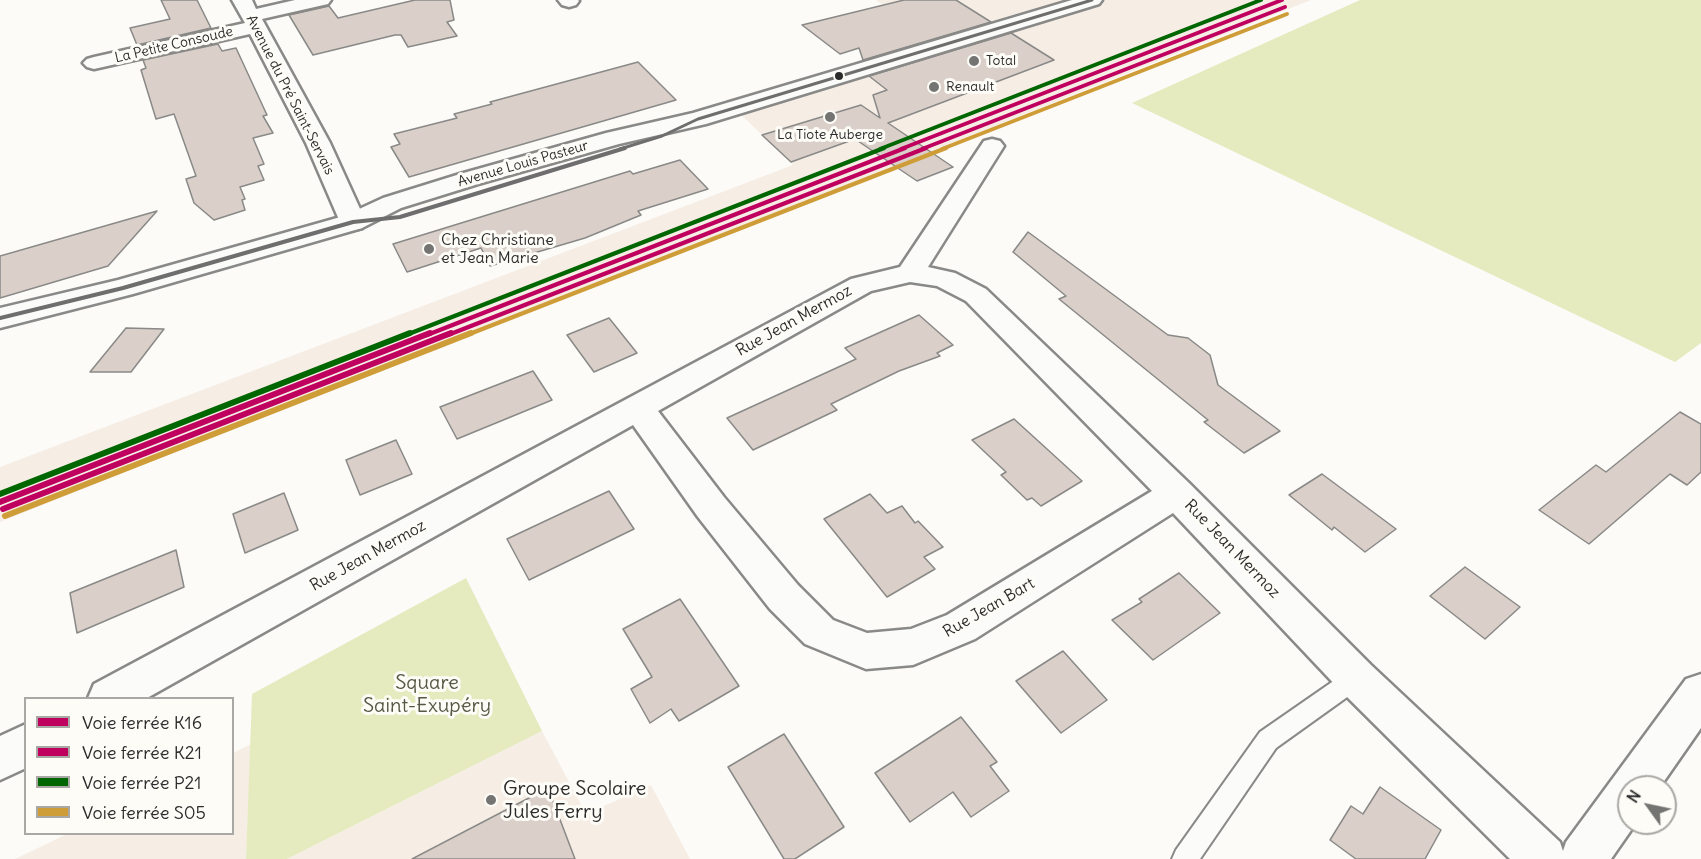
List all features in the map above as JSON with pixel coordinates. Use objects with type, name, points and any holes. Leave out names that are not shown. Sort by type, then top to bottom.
[{"type":"street","name":"La Petite Consoude","points":[[94,63],[249,14],[321,0]]},
{"type":"street","name":"Avenue Louis Pasteur","points":[[0,318],[134,285],[353,222],[400,217],[662,136],[698,119],[1092,0]]},
{"type":"street","name":"Avenue du Pré Saint-Servais","points":[[249,14],[318,143],[353,222]]},
{"type":"street","points":[[909,273],[992,146]]},
{"type":"street","name":"Rue Jean Mermoz","points":[[113,697],[861,285],[909,273],[945,279],[976,295],[1177,493],[1356,678],[1543,859]]},
{"type":"street","name":"Rue Jean Bart","points":[[638,407],[711,507],[784,597],[819,632],[866,651],[914,647],[961,627],[1177,493]]},
{"type":"street","points":[[1643,775],[1701,693]]},
{"type":"street","points":[[0,759],[24,746]]},
{"type":"street","points":[[1583,859],[1617,811]]},
{"type":"lane","points":[[1185,859],[1268,740],[1356,678]]},
{"type":"shaded area","points":[[876,0],[1311,0],[0,522],[0,467],[793,165],[726,100],[934,40]]},
{"type":"shaded area","name":"Groupe Scolaire Jules Ferry","points":[[542,731],[586,814],[651,785],[690,859],[287,859]]},
{"type":"shaded area","points":[[251,744],[246,859],[15,859],[65,835],[234,835],[234,752]]},
{"type":"green space","points":[[1360,0],[1701,0],[1701,343],[1675,362],[1132,103]]},
{"type":"green space","name":"Square Saint-Exupéry","points":[[466,578],[542,731],[287,859],[246,859],[252,694]]},
{"type":"building","points":[[161,0],[197,0],[211,28],[137,45],[130,28],[170,19]]},
{"type":"building","points":[[415,0],[450,0],[454,20],[447,22],[457,36],[408,47],[401,35],[395,35],[313,55],[289,15],[329,6],[338,18]]},
{"type":"building","points":[[904,0],[956,0],[991,22],[863,60],[859,48],[840,54],[802,25]]},
{"type":"building","points":[[1011,33],[1054,60],[888,123],[953,167],[917,181],[855,139],[791,162],[762,135],[861,105],[880,118],[873,95],[887,90],[869,76]]},
{"type":"building","points":[[218,44],[222,51],[236,48],[267,115],[263,116],[273,133],[253,138],[264,164],[258,166],[264,180],[240,187],[245,199],[242,200],[245,210],[214,220],[194,203],[186,179],[196,176],[174,114],[156,119],[141,70],[146,68],[143,60]]},
{"type":"building","points":[[638,62],[676,100],[409,177],[391,147],[400,144],[394,134],[457,118],[454,114],[492,104],[490,102]]},
{"type":"building","points":[[680,160],[708,189],[638,211],[641,215],[585,238],[490,266],[481,248],[407,272],[393,244],[630,171],[633,174]]},
{"type":"building","points":[[157,211],[108,266],[0,298],[0,256]]},
{"type":"building","points":[[1028,232],[1168,335],[1188,338],[1210,355],[1218,385],[1280,431],[1244,453],[1204,422],[1208,420],[1059,299],[1066,296],[1013,252]]},
{"type":"building","points":[[919,315],[953,345],[937,353],[940,356],[899,371],[831,404],[837,410],[753,450],[727,418],[856,359],[845,348]]},
{"type":"building","points":[[609,318],[637,353],[594,372],[567,335]]},
{"type":"building","points":[[126,328],[164,329],[131,372],[90,372]]},
{"type":"building","points":[[533,371],[552,400],[457,439],[440,407]]},
{"type":"building","points":[[1680,412],[1701,424],[1701,472],[1687,485],[1670,474],[1589,544],[1539,510],[1596,465],[1606,472]]},
{"type":"building","points":[[1014,419],[1082,481],[1041,506],[1032,498],[1027,500],[1001,475],[1006,472],[972,440]]},
{"type":"building","points":[[396,440],[412,474],[360,495],[346,460]]},
{"type":"building","points":[[1322,474],[1396,529],[1365,552],[1334,527],[1332,530],[1289,495]]},
{"type":"building","points":[[609,491],[634,529],[529,580],[507,539]]},
{"type":"building","points":[[284,493],[298,530],[245,553],[233,514]]},
{"type":"building","points":[[870,494],[887,513],[902,506],[915,523],[918,521],[943,547],[924,557],[935,569],[887,597],[824,519]]},
{"type":"building","points":[[176,550],[184,587],[77,633],[70,593]]},
{"type":"building","points":[[1465,567],[1520,607],[1485,639],[1430,596]]},
{"type":"building","points":[[1179,573],[1220,613],[1153,660],[1112,620],[1142,602],[1139,599]]},
{"type":"building","points":[[680,599],[739,686],[679,721],[671,709],[650,723],[631,689],[652,677],[623,629]]},
{"type":"building","points":[[1063,651],[1107,700],[1061,733],[1016,681]]},
{"type":"building","points":[[961,717],[997,762],[990,766],[1009,791],[971,817],[953,792],[910,822],[875,773]]},
{"type":"building","points":[[784,734],[844,827],[795,859],[784,859],[728,767]]},
{"type":"building","points":[[1380,787],[1441,830],[1425,859],[1356,859],[1330,840],[1351,806],[1363,814]]},
{"type":"building","points":[[548,788],[575,859],[412,859]]},
{"type":"rail line","name":"P21","points":[[0,494],[1261,0]]},
{"type":"rail line","name":"K16","points":[[0,502],[1282,0]]},
{"type":"rail line","name":"K21","points":[[3,509],[1285,7]]},
{"type":"rail line","name":"S05","points":[[5,516],[1287,14]]},
{"type":"transit line","points":[[0,318],[123,288],[353,222],[400,217],[662,136],[698,119],[1092,0]]},
{"type":"place","name":"Total","points":[[974,61]]},
{"type":"place","name":"Renault","points":[[934,87]]},
{"type":"place","name":"La Tiote Auberge","points":[[830,117]]},
{"type":"place","name":"Chez Christiane et Jean Marie","points":[[429,249]]},
{"type":"place","name":"Groupe Scolaire Jules Ferry","points":[[491,800]]}]
